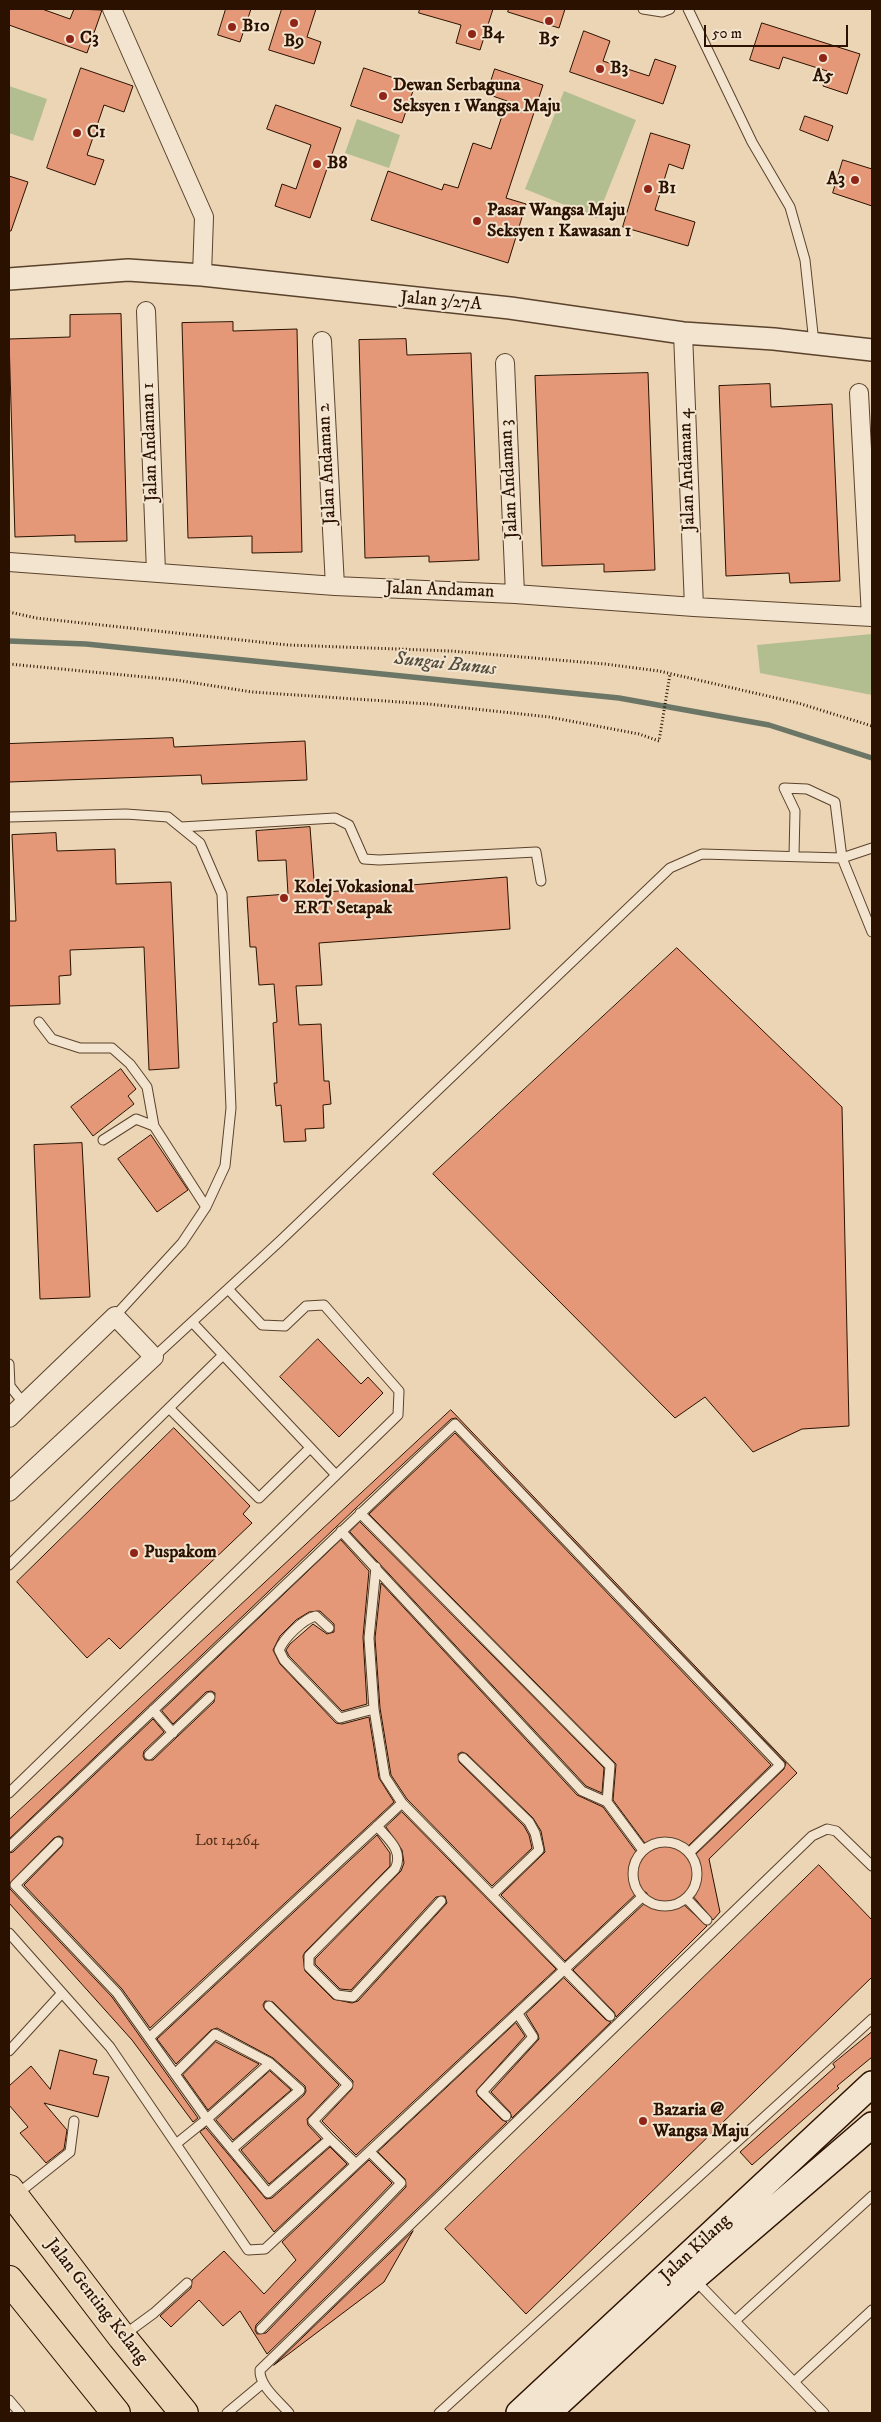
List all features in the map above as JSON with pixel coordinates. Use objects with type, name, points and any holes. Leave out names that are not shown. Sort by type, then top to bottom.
[{"type":"main road","name":"Jalan Kilang","points":[[519,2413],[872,2084]]},
{"type":"main road","name":"Jalan Kilang","points":[[548,2413],[694,2278],[872,2125]]},
{"type":"main road","name":"Jalan Genting Kelang","points":[[12,2193],[122,2337],[184,2413]]},
{"type":"main road","points":[[14,2292],[116,2413]]},
{"type":"street","points":[[112,9],[204,217],[202,275]]},
{"type":"street","name":"Jalan 3/27A","points":[[9,279],[128,270],[202,275],[510,308],[683,333],[872,350]]},
{"type":"street","name":"Jalan Andaman 1","points":[[146,311],[156,572]]},
{"type":"street","name":"Jalan Andaman 4","points":[[683,333],[694,607]]},
{"type":"street","name":"Jalan Andaman 2","points":[[322,341],[335,586]]},
{"type":"street","name":"Jalan Andaman 3","points":[[505,363],[516,594]]},
{"type":"street","points":[[860,393],[872,617]]},
{"type":"street","name":"Jalan Andaman","points":[[9,562],[335,586],[516,594],[872,617]]},
{"type":"street","points":[[9,1418],[115,1316],[154,1357],[9,1492]]},
{"type":"lane","points":[[643,9],[662,12],[670,9]]},
{"type":"lane","points":[[688,9],[752,142],[790,207],[805,260],[814,344]]},
{"type":"lane","points":[[794,856],[795,811],[784,788],[806,789],[835,802],[842,858],[872,932]]},
{"type":"lane","points":[[9,817],[126,814],[168,817],[200,843],[222,894],[231,1108],[225,1166],[206,1207],[182,1244],[115,1316]]},
{"type":"lane","points":[[181,827],[335,818],[349,825],[364,859],[379,860],[536,852],[541,881]]},
{"type":"lane","points":[[154,1357],[228,1289],[670,868],[702,854],[842,858],[872,848]]},
{"type":"lane","points":[[39,1022],[52,1039],[80,1048],[112,1048],[130,1064],[147,1087],[154,1126],[206,1207]]},
{"type":"lane","points":[[103,1140],[136,1119],[154,1126]]},
{"type":"lane","points":[[9,1793],[398,1415],[399,1390],[324,1304],[306,1306],[285,1326],[262,1325],[228,1289]]},
{"type":"lane","points":[[192,1322],[336,1475]]},
{"type":"lane","points":[[9,1565],[223,1355]]},
{"type":"lane","points":[[9,1364],[10,1386],[24,1404]]},
{"type":"lane","points":[[169,1408],[259,1498],[310,1448]]},
{"type":"lane","points":[[9,1847],[454,1424],[780,1765],[690,1852]]},
{"type":"lane","points":[[360,1513],[610,1766],[607,1802]]},
{"type":"lane","points":[[341,1532],[376,1567],[582,1791],[607,1802],[642,1850]]},
{"type":"lane","points":[[376,1567],[369,1638],[374,1710],[385,1776],[402,1803],[610,2016]]},
{"type":"lane","points":[[329,1628],[316,1616],[309,1618],[282,1644],[280,1650],[284,1660],[340,1718],[374,1710]]},
{"type":"lane","points":[[149,1755],[210,1697]]},
{"type":"lane","points":[[153,1710],[173,1732]]},
{"type":"lane","points":[[463,1758],[529,1822],[535,1834],[539,1850],[492,1895]]},
{"type":"lane","points":[[149,2038],[402,1803]]},
{"type":"lane","points":[[377,1826],[398,1851],[399,1860],[394,1869],[309,1956],[309,1967],[338,1995],[353,1997],[441,1901]]},
{"type":"lane","points":[[290,2413],[263,2383],[259,2377],[260,2370],[812,1836],[826,1829],[836,1831],[872,1866]]},
{"type":"lane","points":[[58,1842],[15,1885],[117,1993],[207,2119],[268,2192],[330,2139]]},
{"type":"lane","points":[[657,1842],[676,1843],[690,1852],[697,1866],[695,1886],[687,1899],[674,1905],[656,1904],[642,1897],[634,1882],[634,1863],[642,1850],[657,1842]]},
{"type":"lane","points":[[9,1933],[110,2047],[248,2250],[265,2249],[642,1897]]},
{"type":"lane","points":[[687,1899],[707,1920]]},
{"type":"lane","points":[[9,2051],[62,1993]]},
{"type":"lane","points":[[269,2006],[348,2085],[313,2121],[356,2164]]},
{"type":"lane","points":[[506,2116],[482,2092],[533,2037],[518,2014]]},
{"type":"lane","points":[[439,2413],[872,2019]]},
{"type":"lane","points":[[176,2074],[215,2034],[270,2063],[300,2090],[232,2149]]},
{"type":"lane","points":[[176,2144],[270,2063]]},
{"type":"lane","points":[[12,2193],[70,2152],[74,2121]]},
{"type":"lane","points":[[261,2329],[401,2182],[370,2152]]},
{"type":"lane","points":[[736,2320],[872,2196]]},
{"type":"lane","points":[[694,2278],[824,2413]]},
{"type":"lane","points":[[122,2337],[154,2313],[187,2283]]},
{"type":"lane","points":[[794,2382],[872,2310]]},
{"type":"lane","points":[[227,2413],[263,2383]]},
{"type":"lane","points":[[9,2400],[20,2413]]},
{"type":"path","points":[[9,612],[36,618],[288,645],[451,651],[605,664],[670,674],[798,703],[872,726]]},
{"type":"path","points":[[9,664],[176,680],[252,692],[429,704],[549,717],[639,734],[659,741],[670,674]]},
{"type":"green space","points":[[9,86],[47,99],[33,141],[9,133]]},
{"type":"green space","points":[[564,91],[636,120],[597,218],[525,189]]},
{"type":"green space","points":[[357,119],[400,135],[389,168],[345,153]]},
{"type":"green space","points":[[872,634],[872,695],[760,673],[757,645]]},
{"type":"building","name":"C3","points":[[9,9],[42,9],[70,19],[74,9],[102,10],[87,53],[9,25]]},
{"type":"building","name":"B10","points":[[226,9],[251,9],[240,42],[218,35]]},
{"type":"building","name":"B9","points":[[282,9],[316,9],[307,37],[321,42],[314,64],[269,50]]},
{"type":"building","name":"B4","points":[[420,9],[493,9],[480,50],[456,43],[461,25],[419,13]]},
{"type":"building","name":"B5","points":[[509,9],[565,9],[559,28],[508,12]]},
{"type":"building","name":"A5","points":[[762,23],[860,54],[847,94],[823,86],[827,71],[783,57],[779,69],[750,60]]},
{"type":"building","name":"B3","points":[[584,31],[610,41],[603,61],[649,76],[655,59],[676,66],[663,104],[570,72]]},
{"type":"building","name":"C1","points":[[81,68],[133,86],[124,112],[104,105],[87,155],[104,160],[95,185],[47,168]]},
{"type":"building","name":"Dewan Serbaguna Seksyen 1 Wangsa Maju","points":[[364,68],[415,85],[402,123],[351,106]]},
{"type":"building","points":[[495,69],[543,85],[506,198],[526,204],[508,263],[371,220],[388,171],[442,190],[444,184],[458,188],[473,143],[491,149],[507,101],[487,94]]},
{"type":"building","name":"B8","points":[[276,105],[341,128],[310,218],[275,206],[282,184],[296,189],[311,145],[267,129]]},
{"type":"building","points":[[805,116],[833,126],[828,141],[800,130]]},
{"type":"building","name":"B1","points":[[651,133],[690,145],[683,169],[669,164],[655,210],[695,222],[688,246],[623,227]]},
{"type":"building","name":"A3","points":[[843,160],[872,169],[872,206],[833,193]]},
{"type":"building","points":[[9,176],[28,182],[11,231],[9,231]]},
{"type":"building","points":[[121,314],[127,541],[75,542],[75,535],[15,537],[9,339],[70,337],[70,315]]},
{"type":"building","points":[[233,322],[233,331],[297,329],[302,552],[252,553],[252,536],[188,538],[182,323]]},
{"type":"building","points":[[406,339],[407,355],[471,353],[479,560],[429,562],[429,556],[365,558],[359,340]]},
{"type":"building","points":[[648,373],[655,570],[604,572],[604,564],[542,566],[535,376]]},
{"type":"building","points":[[770,384],[771,407],[832,404],[840,581],[790,583],[789,573],[726,576],[719,386]]},
{"type":"building","points":[[173,738],[174,747],[305,741],[307,780],[202,784],[201,775],[9,782],[9,744]]},
{"type":"building","points":[[310,827],[315,893],[507,877],[510,929],[319,943],[322,985],[296,986],[299,1025],[321,1024],[324,1081],[329,1081],[331,1104],[323,1105],[324,1128],[305,1129],[306,1141],[284,1142],[281,1105],[276,1106],[274,1083],[277,1083],[273,1023],[277,1022],[274,984],[259,985],[256,947],[250,947],[247,897],[288,894],[286,860],[258,861],[256,831]]},
{"type":"building","points":[[56,833],[57,851],[115,849],[116,884],[171,882],[179,1068],[149,1070],[144,947],[70,950],[71,975],[59,976],[60,1004],[9,1006],[9,921],[16,921],[12,835]]},
{"type":"building","points":[[677,948],[842,1107],[849,1426],[802,1429],[753,1452],[705,1397],[675,1418],[433,1174]]},
{"type":"building","points":[[121,1069],[136,1089],[128,1096],[134,1104],[93,1136],[71,1107]]},
{"type":"building","points":[[151,1135],[188,1190],[157,1212],[118,1159]]},
{"type":"building","points":[[82,1143],[90,1297],[40,1299],[34,1145]]},
{"type":"building","points":[[318,1339],[361,1384],[368,1377],[383,1393],[339,1437],[280,1377]]},
{"type":"building","points":[[451,1410],[797,1773],[709,1859],[720,1912],[713,1920],[692,1895],[686,1893],[682,1895],[682,1903],[707,1926],[616,2017],[614,2012],[573,1970],[646,1902],[647,1893],[643,1891],[638,1892],[565,1961],[501,1895],[545,1852],[541,1831],[533,1818],[467,1754],[462,1752],[458,1754],[459,1762],[524,1826],[529,1835],[532,1848],[492,1886],[407,1799],[391,1775],[380,1708],[375,1638],[381,1583],[577,1795],[603,1807],[637,1853],[643,1855],[647,1852],[647,1846],[613,1800],[616,1764],[369,1514],[455,1433],[771,1765],[686,1848],[684,1853],[686,1857],[694,1856],[784,1769],[786,1763],[456,1418],[451,1419],[356,1508],[9,1839],[9,1820]]},
{"type":"building","name":"Puspakom","points":[[174,1428],[250,1506],[243,1514],[252,1523],[120,1649],[109,1638],[87,1658],[17,1582]]},
{"type":"building","points":[[360,1522],[604,1768],[602,1793],[586,1786],[350,1532]]},
{"type":"building","points":[[341,1540],[369,1571],[363,1637],[367,1704],[342,1711],[289,1656],[286,1650],[290,1644],[313,1624],[327,1634],[334,1632],[334,1624],[320,1611],[309,1612],[296,1620],[280,1636],[273,1650],[280,1664],[336,1723],[342,1724],[369,1717],[379,1778],[394,1802],[150,2028],[122,1989],[24,1885],[62,1846],[63,1838],[59,1836],[54,1838],[9,1884],[9,1853],[13,1852],[153,1719],[164,1732],[144,1751],[143,1756],[145,1760],[153,1760],[214,1702],[215,1693],[211,1691],[206,1692],[173,1724],[162,1711]]},
{"type":"building","points":[[402,1812],[556,1969],[356,2155],[322,2121],[352,2089],[353,2081],[273,2002],[265,2001],[263,2005],[265,2010],[339,2085],[307,2119],[308,2125],[321,2139],[269,2184],[241,2150],[304,2095],[306,2091],[305,2086],[273,2058],[217,2028],[211,2030],[176,2064],[157,2039],[377,1835],[390,1853],[390,1866],[303,1956],[305,1971],[333,1999],[352,2003],[358,2001],[447,1903],[445,1896],[436,1897],[351,1990],[340,1989],[315,1964],[315,1959],[401,1871],[404,1863],[402,1850],[386,1827]]},
{"type":"building","points":[[819,1865],[872,1920],[872,1977],[526,2314],[445,2229]]},
{"type":"building","points":[[9,1884],[10,1889],[112,1997],[198,2118],[193,2122],[132,2040],[9,1903]]},
{"type":"building","points":[[564,1978],[606,2020],[611,2022],[512,2118],[510,2112],[491,2092],[539,2039],[526,2014]]},
{"type":"building","points":[[516,2023],[525,2036],[476,2091],[478,2096],[502,2120],[507,2122],[267,2354],[240,2311],[223,2326],[199,2300],[171,2327],[160,2316],[191,2288],[192,2280],[224,2251],[264,2294],[296,2260],[282,2242],[369,2160],[392,2183],[256,2325],[255,2330],[257,2334],[266,2333],[406,2187],[405,2179],[378,2152]]},
{"type":"building","points":[[872,2032],[872,2057],[837,2086],[839,2088],[752,2165],[740,2152],[835,2067],[833,2064]]},
{"type":"building","points":[[216,2042],[259,2064],[208,2110],[183,2075]]},
{"type":"building","points":[[60,2050],[97,2060],[93,2074],[109,2077],[98,2117],[44,2103],[67,2130],[64,2149],[46,2163],[20,2133],[28,2127],[9,2105],[9,2086],[31,2066],[50,2089]]},
{"type":"building","points":[[270,2071],[291,2090],[233,2140],[216,2120]]},
{"type":"building","points":[[206,2128],[266,2199],[272,2198],[330,2147],[347,2164],[274,2232],[200,2132]]},
{"type":"building","points":[[413,2231],[384,2282],[274,2365]]},
{"type":"waterway","name":"Sungai Bunus","points":[[9,641],[86,644],[619,698],[769,725],[872,758]]},
{"type":"place","name":"B5","points":[[549,21]]},
{"type":"place","name":"B9","points":[[294,23]]},
{"type":"place","name":"B10","points":[[232,27]]},
{"type":"place","name":"B4","points":[[472,34]]},
{"type":"place","name":"C3","points":[[70,39]]},
{"type":"place","name":"A5","points":[[823,58]]},
{"type":"place","name":"B3","points":[[600,69]]},
{"type":"place","name":"Dewan Serbaguna Seksyen 1 Wangsa Maju","points":[[383,96]]},
{"type":"place","name":"C1","points":[[77,133]]},
{"type":"place","name":"B8","points":[[317,164]]},
{"type":"place","name":"A3","points":[[855,180]]},
{"type":"place","name":"B1","points":[[648,189]]},
{"type":"place","name":"Pasar Wangsa Maju Seksyen 1 Kawasan 1","points":[[477,221]]},
{"type":"place","name":"Kolej Vokasional ERT Setapak","points":[[284,898]]},
{"type":"place","name":"Puspakom","points":[[134,1553]]},
{"type":"place","name":"Bazaria @ Wangsa Maju","points":[[643,2121]]}]
